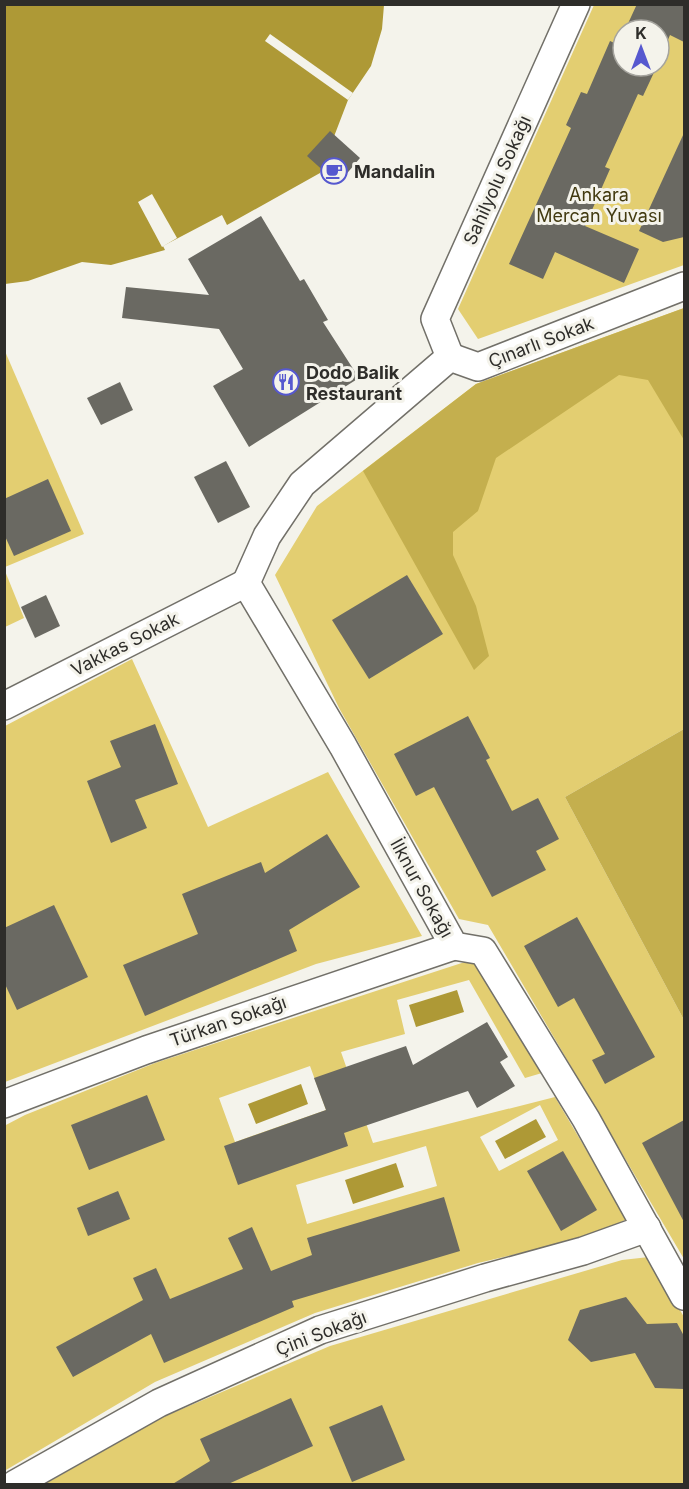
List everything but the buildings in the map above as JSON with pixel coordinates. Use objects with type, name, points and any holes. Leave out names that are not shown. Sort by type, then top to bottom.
[{"type":"street","name":"Sahilyolu Sokağı","points":[[450,357],[435,319],[576,4]]},
{"type":"street","name":"Çınarlı Sokak","points":[[450,357],[478,367],[684,286]]},
{"type":"street","points":[[246,583],[267,536],[302,484],[450,357]]},
{"type":"street","name":"Vakkas Sokak","points":[[4,706],[246,583]]},
{"type":"street","name":"İlknur Sokağı","points":[[246,583],[343,746],[454,946],[483,951],[586,1119],[684,1296]]},
{"type":"street","name":"Türkan Sokağı","points":[[4,1104],[146,1050],[454,946]]},
{"type":"street","name":"Çini Sokağı","points":[[15,1485],[159,1403],[320,1330],[485,1278],[583,1251],[647,1228]]},
{"type":"green space","name":"Ankara Mercan Yuvası","points":[[594,5],[684,5],[684,265],[478,339],[458,309]]},
{"type":"green space","points":[[684,308],[684,729],[565,797],[684,1020],[684,1259],[488,925],[459,919],[339,708],[275,575],[317,506],[476,384]]},
{"type":"green space","points":[[4,349],[84,534],[5,567],[4,567]]},
{"type":"green space","points":[[5,571],[24,618],[4,627]]},
{"type":"green space","points":[[132,659],[208,827],[328,772],[422,936],[316,964],[5,1082],[5,726]]},
{"type":"green space","points":[[474,959],[542,1073],[525,1078],[469,980],[397,1000],[405,1034],[341,1052],[373,1143],[555,1097],[627,1219],[590,1237],[478,1263],[315,1313],[155,1382],[6,1470],[4,1126],[25,1115],[155,1063]],"holes":[[[310,1066],[326,1110],[235,1142],[219,1098]],[[540,1105],[558,1140],[499,1171],[480,1137]],[[426,1146],[437,1186],[307,1224],[296,1185]]]},
{"type":"green space","points":[[649,1257],[684,1317],[684,1484],[45,1484],[163,1417],[330,1346],[622,1260]]},
{"type":"shaded area","points":[[5,5],[384,5],[382,29],[371,66],[348,100],[320,173],[227,225],[222,215],[163,246],[165,250],[111,265],[82,262],[28,281],[5,284]]},
{"type":"shaded area","points":[[684,308],[684,440],[648,380],[619,375],[496,458],[478,511],[453,532],[453,555],[476,606],[489,656],[474,670],[363,471],[476,384]]},
{"type":"shaded area","points":[[684,729],[684,1020],[565,797]]},
{"type":"shaded area","points":[[457,990],[464,1012],[416,1027],[409,1005]]},
{"type":"shaded area","points":[[301,1084],[308,1104],[256,1124],[248,1104]]},
{"type":"shaded area","points":[[536,1119],[546,1137],[505,1159],[495,1141]]},
{"type":"shaded area","points":[[396,1163],[404,1187],[353,1204],[345,1180]]},
{"type":"pier","points":[[270,34],[353,93],[348,100],[265,41]]},
{"type":"pier","points":[[152,194],[177,238],[162,247],[138,202]]},
{"type":"place","name":"Mandalin","points":[[334,171]]},
{"type":"place","name":"Dodo Balik Restaurant","points":[[286,382]]}]
